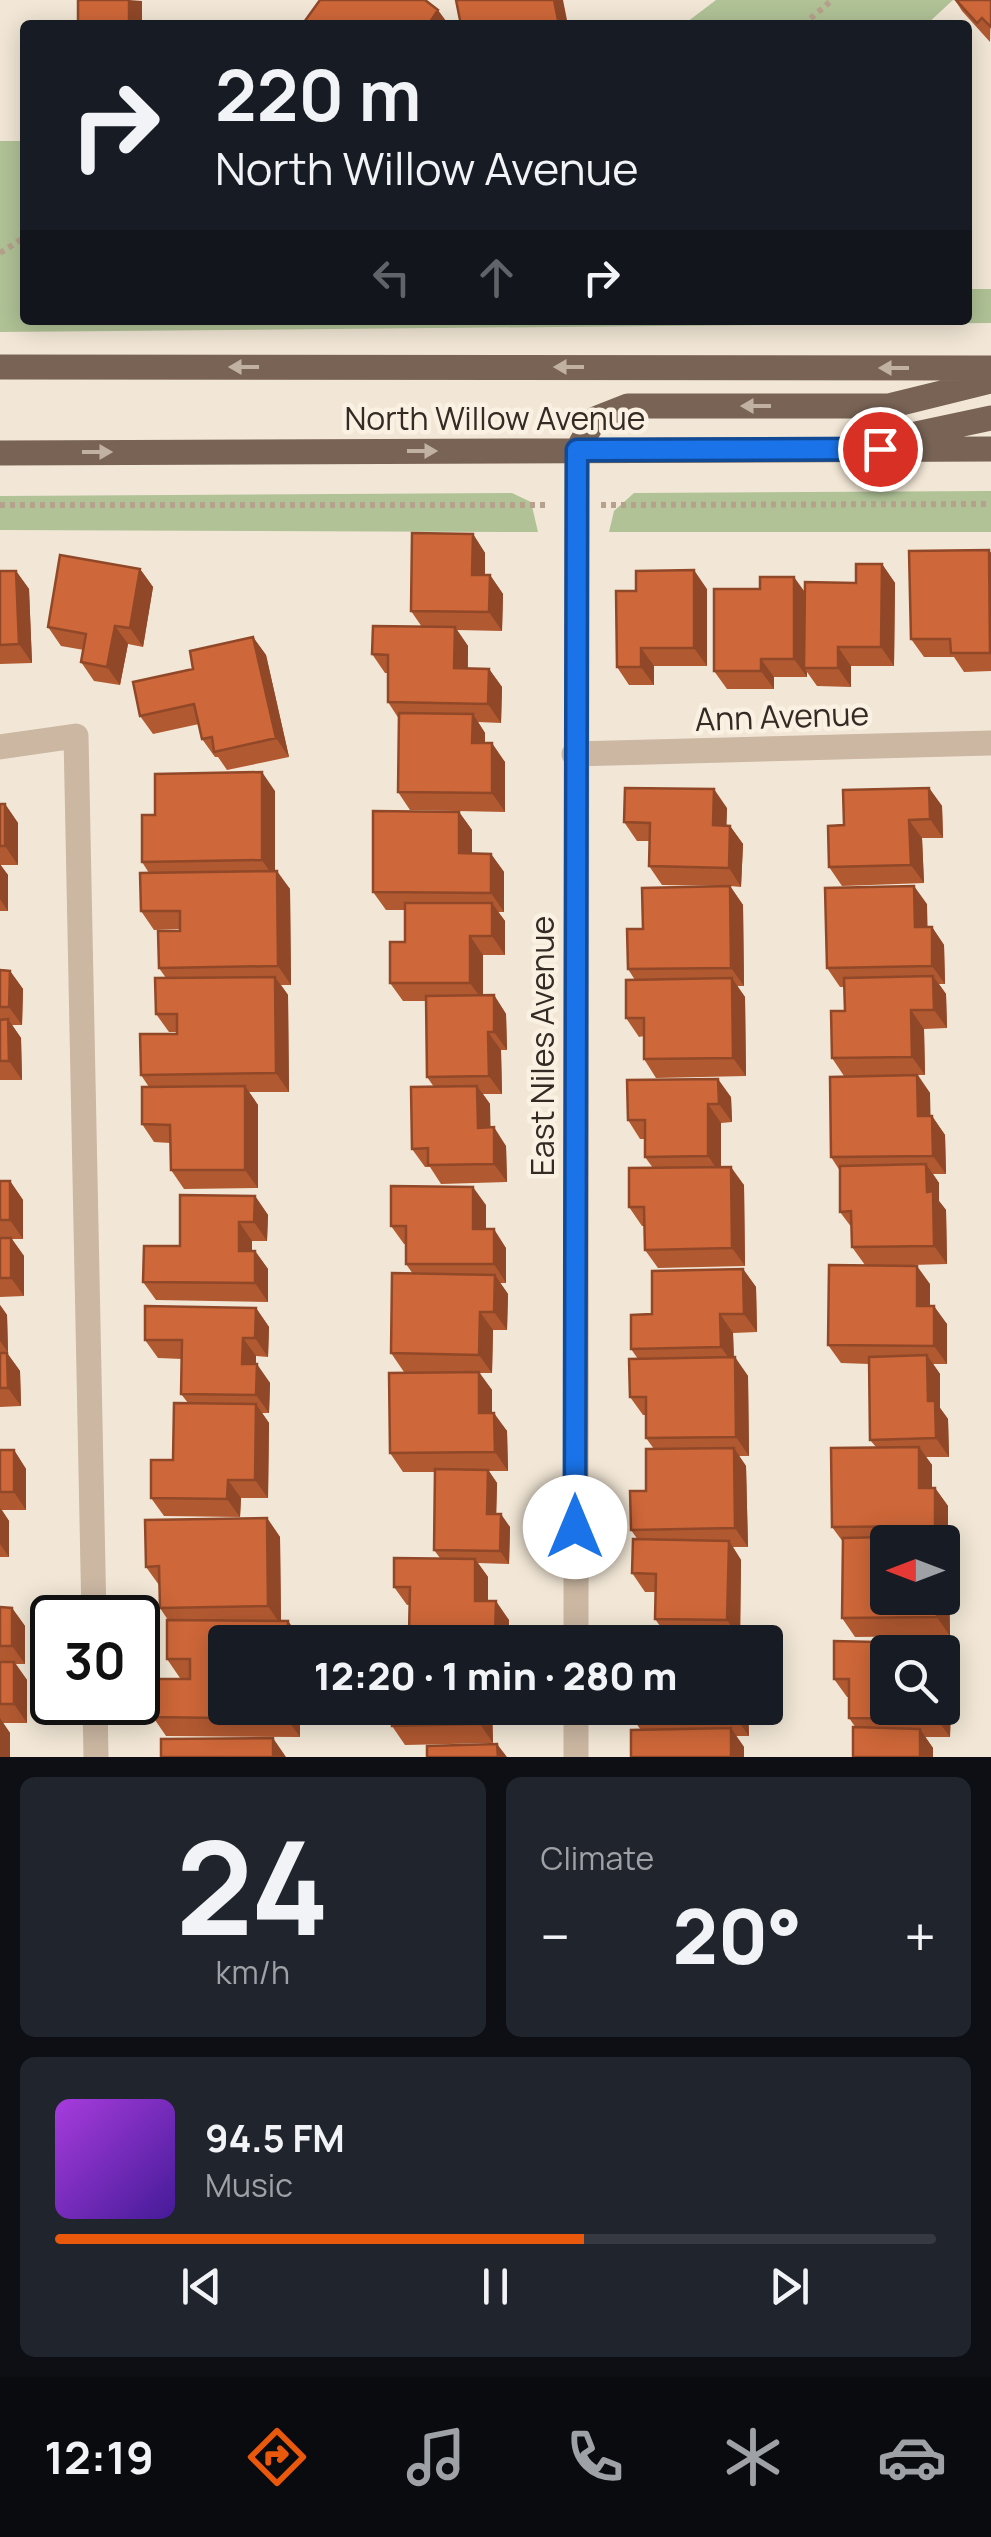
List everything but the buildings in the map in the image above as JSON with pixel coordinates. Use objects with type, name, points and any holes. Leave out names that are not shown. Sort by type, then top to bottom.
[{"type":"main road","name":"North Willow Avenue","points":[[0,367],[991,368]]},
{"type":"main road","points":[[577,450],[595,420],[628,406],[889,406],[991,382]]},
{"type":"main road","points":[[843,449],[991,418]]},
{"type":"main road","name":"North Willow Avenue","points":[[0,453],[991,448]]},
{"type":"street","name":"East Niles Avenue","points":[[576,1625],[577,450]]},
{"type":"street","points":[[0,747],[76,736],[94,1595]]},
{"type":"street","name":"Ann Avenue","points":[[574,754],[991,743]]},
{"type":"street","points":[[95,1725],[96,1757]]},
{"type":"street","points":[[576,1725],[576,1757]]},
{"type":"path","points":[[809,20],[832,0]]},
{"type":"path","points":[[0,505],[991,504]]},
{"type":"green space","points":[[716,0],[953,0],[931,20],[690,20]]},
{"type":"green space","points":[[0,141],[20,141],[20,325],[771,325],[0,332]]},
{"type":"green space","points":[[972,289],[991,289],[991,323],[972,323]]},
{"type":"green space","points":[[991,491],[991,532],[609,532],[614,511],[634,493]]},
{"type":"green space","points":[[512,493],[531,502],[538,532],[0,530],[0,496]]},
{"type":"route","points":[[575,1527],[577,450],[880,449]]}]
